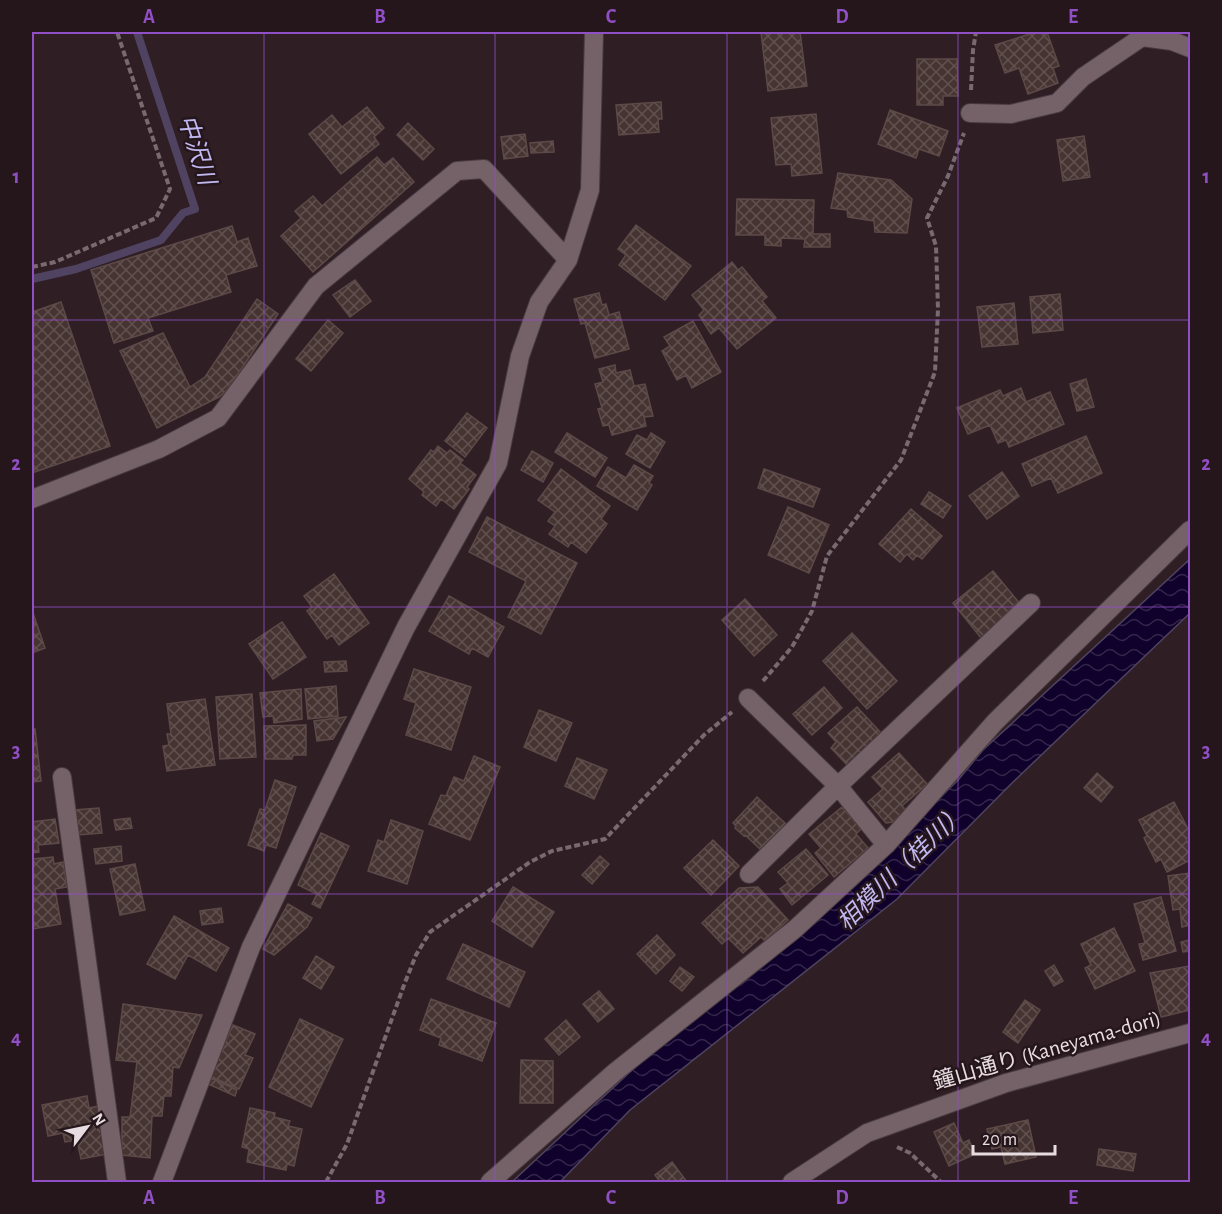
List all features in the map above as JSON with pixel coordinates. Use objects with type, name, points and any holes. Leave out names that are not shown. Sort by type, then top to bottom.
[{"type":"street","points":[[162,1182],[251,946],[406,627],[498,464],[520,356],[539,302],[568,260],[590,190],[594,32]]},
{"type":"street","points":[[970,113],[1011,114],[1057,103],[1083,77],[1142,37],[1172,41],[1191,48]]},
{"type":"street","points":[[32,499],[159,449],[218,418],[316,286],[457,171],[484,169],[568,260]]},
{"type":"street","points":[[490,1182],[615,1072],[795,930],[886,845],[995,723],[1191,530]]},
{"type":"street","points":[[749,874],[1031,603]]},
{"type":"street","points":[[748,698],[838,786],[886,845]]},
{"type":"street","points":[[62,777],[117,1182]]},
{"type":"street","name":"鐘山通り (Kaneyama-dori)","points":[[792,1182],[867,1133],[1006,1083],[1191,1033]]},
{"type":"path","points":[[32,267],[55,262],[156,218],[170,189],[117,32]]},
{"type":"path","points":[[326,1182],[347,1144],[404,985],[416,955],[430,932],[530,862],[552,851],[605,839],[704,735],[748,698],[792,647],[812,611],[827,556],[901,460],[935,372],[938,309],[936,246],[927,218],[948,176],[970,118],[976,32]]},
{"type":"path","points":[[867,1133],[910,1153],[941,1182]]},
{"type":"water","name":"相模川（桂川）","points":[[1190,559],[1190,613],[1012,783],[897,899],[630,1110],[560,1182],[512,1182],[660,1044],[828,909],[959,779],[983,750]]},
{"type":"building","points":[[761,32],[800,32],[807,86],[768,91]]},
{"type":"building","points":[[1036,32],[1047,32],[1059,66],[1053,68],[1058,83],[1028,94],[1019,68],[1005,73],[995,45]]},
{"type":"building","points":[[917,59],[957,59],[958,96],[943,96],[943,105],[917,105]]},
{"type":"building","points":[[661,102],[662,119],[658,119],[659,132],[619,135],[616,105]]},
{"type":"building","points":[[367,107],[384,128],[374,137],[379,144],[341,174],[309,134],[332,115],[342,127]]},
{"type":"building","points":[[890,110],[948,131],[939,156],[919,149],[916,158],[878,144]]},
{"type":"building","points":[[816,114],[822,173],[792,176],[791,164],[776,165],[771,118]]},
{"type":"building","points":[[408,123],[434,149],[423,160],[397,135]]},
{"type":"building","points":[[525,134],[528,156],[504,159],[501,137]]},
{"type":"building","points":[[1084,136],[1090,177],[1063,181],[1057,140]]},
{"type":"building","points":[[553,141],[554,152],[531,153],[530,143]]},
{"type":"building","points":[[377,157],[384,165],[393,158],[414,182],[313,272],[281,236],[301,218],[295,211],[313,196],[322,206]]},
{"type":"building","points":[[838,173],[891,180],[912,199],[907,233],[875,232],[874,221],[848,217],[847,210],[831,208]]},
{"type":"building","points":[[737,199],[814,200],[813,234],[830,234],[830,247],[804,247],[805,239],[781,238],[781,246],[765,245],[765,235],[736,235]]},
{"type":"building","points":[[636,225],[691,266],[665,300],[619,265],[626,255],[618,249]]},
{"type":"building","points":[[232,226],[237,242],[248,238],[257,266],[226,275],[231,292],[148,318],[153,331],[114,343],[91,270]]},
{"type":"building","points":[[732,262],[738,270],[742,267],[767,297],[762,301],[776,318],[737,349],[719,328],[711,334],[699,315],[704,310],[692,295]]},
{"type":"building","points":[[355,280],[371,301],[350,317],[333,295]]},
{"type":"building","points":[[599,293],[602,305],[606,304],[609,315],[619,312],[629,349],[595,358],[585,323],[581,324],[574,299]]},
{"type":"building","points":[[1060,294],[1063,330],[1033,333],[1030,297]]},
{"type":"building","points":[[257,299],[278,314],[228,389],[219,397],[157,428],[120,351],[163,333],[190,387],[205,377]]},
{"type":"building","points":[[61,302],[110,446],[32,473],[32,312]]},
{"type":"building","points":[[1014,303],[1018,344],[982,347],[977,307]]},
{"type":"building","points":[[328,320],[343,333],[311,371],[296,359]]},
{"type":"building","points":[[693,321],[721,372],[692,388],[686,375],[677,380],[662,351],[670,346],[664,337]]},
{"type":"building","points":[[615,365],[616,373],[630,370],[634,386],[645,384],[653,416],[644,417],[646,426],[612,435],[609,425],[603,426],[598,409],[602,408],[595,384],[603,382],[599,369]]},
{"type":"building","points":[[1086,379],[1094,407],[1077,411],[1070,384]]},
{"type":"building","points":[[1021,388],[1026,402],[1050,392],[1064,424],[1009,447],[1006,440],[998,443],[990,425],[968,434],[957,408],[1000,390],[1003,396]]},
{"type":"building","points":[[467,413],[487,428],[465,457],[445,441]]},
{"type":"building","points":[[567,433],[607,458],[595,477],[555,452]]},
{"type":"building","points":[[651,433],[665,442],[650,468],[626,454],[637,435],[647,440]]},
{"type":"building","points":[[1086,436],[1102,473],[1058,493],[1051,478],[1032,486],[1022,464]]},
{"type":"building","points":[[438,446],[447,453],[450,450],[463,460],[460,463],[476,475],[454,509],[441,499],[436,506],[422,495],[424,492],[409,479],[431,450],[434,452]]},
{"type":"building","points":[[532,451],[553,463],[543,482],[521,470]]},
{"type":"building","points":[[634,465],[653,476],[649,483],[652,485],[637,510],[597,486],[608,467],[626,478]]},
{"type":"building","points":[[561,469],[610,506],[601,519],[607,524],[586,553],[571,542],[568,547],[549,534],[555,526],[548,521],[555,512],[538,500]]},
{"type":"building","points":[[764,469],[820,489],[813,507],[758,488]]},
{"type":"building","points":[[1002,472],[1019,496],[987,519],[969,496]]},
{"type":"building","points":[[929,492],[951,506],[943,518],[921,504]]},
{"type":"building","points":[[788,507],[829,525],[809,573],[768,555]]},
{"type":"building","points":[[911,509],[942,536],[922,559],[917,555],[913,560],[907,554],[900,562],[879,544]]},
{"type":"building","points":[[487,517],[577,563],[541,634],[508,617],[526,581],[469,552]]},
{"type":"building","points":[[993,571],[1021,605],[981,638],[953,603]]},
{"type":"building","points":[[334,574],[369,623],[339,645],[332,635],[327,639],[307,611],[312,607],[304,596]]},
{"type":"building","points":[[449,596],[504,627],[488,657],[472,648],[469,654],[429,631]]},
{"type":"building","points":[[745,599],[777,635],[754,656],[722,620]]},
{"type":"building","points":[[32,610],[45,648],[32,653]]},
{"type":"building","points":[[282,622],[306,657],[273,679],[249,644]]},
{"type":"building","points":[[852,633],[897,681],[867,709],[823,661]]},
{"type":"building","points":[[346,661],[347,671],[325,672],[324,662]]},
{"type":"building","points":[[414,669],[471,687],[451,750],[406,735],[416,703],[404,699]]},
{"type":"building","points":[[336,686],[338,716],[308,719],[305,689]]},
{"type":"building","points":[[824,687],[842,708],[812,735],[793,714]]},
{"type":"building","points":[[301,689],[302,719],[274,723],[273,716],[263,717],[260,693]]},
{"type":"building","points":[[252,694],[256,757],[220,759],[216,697]]},
{"type":"building","points":[[205,699],[215,765],[167,771],[163,746],[169,745],[167,734],[171,734],[167,704]]},
{"type":"building","points":[[857,707],[883,735],[849,767],[831,748],[836,742],[828,733]]},
{"type":"building","points":[[539,710],[572,723],[556,761],[524,747]]},
{"type":"building","points":[[346,717],[333,739],[317,741],[314,721]]},
{"type":"building","points":[[306,725],[306,755],[293,755],[292,759],[265,759],[264,726]]},
{"type":"building","points":[[32,729],[35,729],[41,781],[32,782]]},
{"type":"building","points":[[899,753],[927,784],[902,806],[906,810],[893,822],[886,823],[868,802],[883,789],[872,777]]},
{"type":"building","points":[[474,756],[500,767],[470,840],[429,824],[441,795],[446,796],[454,777],[464,781]]},
{"type":"building","points":[[577,758],[607,770],[594,799],[565,786]]},
{"type":"building","points":[[1097,773],[1113,787],[1101,802],[1084,788]]},
{"type":"building","points":[[275,780],[296,787],[276,848],[266,845],[264,851],[248,845],[260,809],[265,810]]},
{"type":"building","points":[[757,797],[786,824],[761,850],[735,828],[733,823]]},
{"type":"building","points":[[1174,802],[1190,833],[1190,837],[1186,839],[1190,847],[1190,860],[1167,872],[1161,859],[1156,862],[1144,838],[1147,836],[1139,820]]},
{"type":"building","points":[[842,807],[861,829],[856,834],[868,848],[834,877],[815,853],[821,848],[809,834]]},
{"type":"building","points":[[99,808],[102,833],[77,835],[74,810]]},
{"type":"building","points":[[130,818],[132,828],[116,830],[114,820]]},
{"type":"building","points":[[55,819],[59,843],[38,845],[39,852],[32,853],[32,822]]},
{"type":"building","points":[[391,820],[423,831],[407,884],[368,871],[378,840],[384,842]]},
{"type":"building","points":[[321,833],[349,846],[320,908],[312,904],[317,894],[298,885]]},
{"type":"building","points":[[713,840],[739,866],[711,895],[684,868]]},
{"type":"building","points":[[121,846],[122,861],[96,864],[94,849]]},
{"type":"building","points":[[806,849],[828,875],[792,905],[780,889],[788,883],[778,872]]},
{"type":"building","points":[[600,856],[609,864],[592,884],[582,875]]},
{"type":"building","points":[[53,857],[54,864],[63,862],[67,887],[55,889],[61,924],[32,929],[32,859]]},
{"type":"building","points":[[135,864],[145,910],[120,915],[110,869]]},
{"type":"building","points":[[1190,873],[1190,925],[1182,927],[1180,909],[1173,910],[1168,876]]},
{"type":"building","points":[[513,887],[554,912],[532,947],[492,921]]},
{"type":"building","points":[[758,887],[788,920],[765,941],[761,937],[743,953],[728,938],[722,944],[702,923],[739,888]]},
{"type":"building","points":[[1161,897],[1176,951],[1143,960],[1139,944],[1145,943],[1134,904]]},
{"type":"building","points":[[288,904],[312,918],[307,927],[274,955],[263,949]]},
{"type":"building","points":[[221,908],[223,922],[202,925],[200,911]]},
{"type":"building","points":[[174,916],[229,948],[216,971],[188,955],[175,979],[147,964]]},
{"type":"building","points":[[1114,928],[1135,971],[1095,989],[1085,968],[1091,965],[1081,944]]},
{"type":"building","points":[[657,935],[675,955],[656,974],[637,954]]},
{"type":"building","points":[[1190,940],[1190,951],[1183,952],[1181,942]]},
{"type":"building","points":[[463,944],[525,972],[509,1007],[447,979]]},
{"type":"building","points":[[316,956],[334,967],[321,989],[303,978]]},
{"type":"building","points":[[1054,965],[1063,981],[1054,986],[1045,971]]},
{"type":"building","points":[[1190,966],[1190,1010],[1161,1017],[1150,973]]},
{"type":"building","points":[[680,967],[694,977],[682,991],[670,981]]},
{"type":"building","points":[[599,991],[614,1009],[598,1022],[583,1004]]},
{"type":"building","points":[[431,999],[496,1023],[482,1061],[439,1045],[441,1038],[420,1030]]},
{"type":"building","points":[[1025,1000],[1040,1010],[1018,1043],[1003,1032]]},
{"type":"building","points":[[123,1004],[202,1015],[179,1068],[173,1067],[171,1096],[164,1096],[162,1116],[152,1116],[150,1158],[122,1155],[122,1117],[130,1117],[137,1062],[116,1060]]},
{"type":"building","points":[[300,1019],[343,1039],[311,1107],[269,1087]]},
{"type":"building","points":[[566,1020],[580,1037],[559,1055],[545,1039]]},
{"type":"building","points":[[233,1025],[255,1034],[245,1055],[253,1058],[239,1089],[210,1076]]},
{"type":"building","points":[[521,1060],[553,1061],[553,1103],[520,1103]]},
{"type":"building","points":[[211,1078],[237,1090],[235,1096],[208,1084]]},
{"type":"building","points":[[87,1096],[89,1108],[99,1106],[108,1154],[81,1159],[77,1140],[65,1142],[63,1133],[48,1136],[42,1105]]},
{"type":"building","points":[[250,1108],[275,1113],[274,1117],[290,1121],[288,1126],[302,1129],[294,1166],[287,1164],[286,1170],[247,1162],[249,1149],[242,1147]]},
{"type":"building","points":[[1028,1120],[1036,1157],[1005,1164],[1001,1147],[992,1149],[987,1129]]},
{"type":"building","points":[[954,1123],[963,1143],[969,1140],[975,1154],[949,1166],[934,1132]]},
{"type":"building","points":[[1099,1149],[1136,1154],[1133,1171],[1097,1165]]},
{"type":"building","points":[[672,1162],[687,1182],[660,1182],[655,1175]]},
{"type":"waterway","name":"中沢川","points":[[32,279],[76,269],[161,240],[183,213],[195,209],[137,32]]}]
